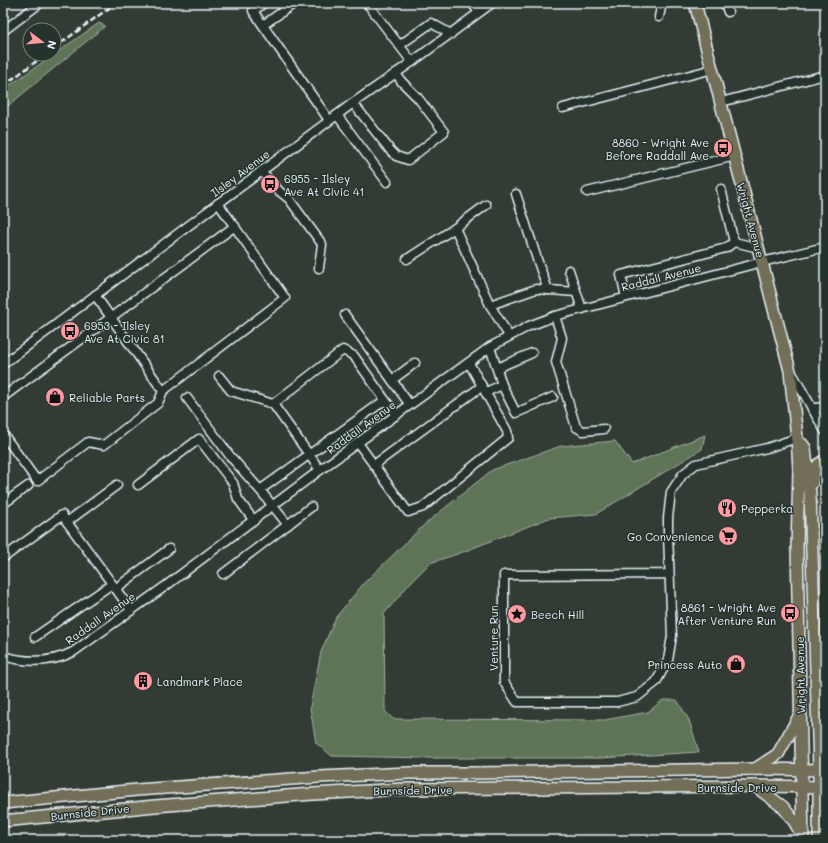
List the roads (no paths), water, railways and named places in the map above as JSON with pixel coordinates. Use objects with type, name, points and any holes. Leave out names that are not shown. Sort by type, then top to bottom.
[{"type":"main road","name":"Wright Avenue","points":[[695,3],[790,371],[798,438],[799,470],[797,548],[804,840]]},
{"type":"main road","name":"Wright Avenue","points":[[798,438],[805,448],[810,493],[818,724],[822,770],[819,840]]},
{"type":"main road","points":[[810,493],[814,469],[821,462],[825,461]]},
{"type":"main road","points":[[797,548],[805,552],[813,565]]},
{"type":"main road","points":[[755,769],[778,754],[801,713]]},
{"type":"main road","points":[[818,724],[825,740]]},
{"type":"main road","name":"Burnside Drive","points":[[3,803],[137,790],[334,776],[409,773],[755,769],[822,770]]},
{"type":"main road","points":[[755,786],[783,807],[794,820],[804,840]]},
{"type":"main road","name":"Burnside Drive","points":[[3,821],[155,806],[403,789],[755,786],[822,787]]},
{"type":"main road","points":[[819,840],[825,827]]},
{"type":"street","points":[[3,31],[40,3]]},
{"type":"street","points":[[264,3],[253,11],[330,120]]},
{"type":"street","points":[[263,25],[295,3]]},
{"type":"street","points":[[367,3],[412,62]]},
{"type":"street","points":[[472,3],[479,12]]},
{"type":"street","name":"Ilsley Avenue","points":[[3,364],[353,103],[451,34],[492,3]]},
{"type":"street","points":[[659,17],[662,3]]},
{"type":"street","points":[[725,3],[728,12]]},
{"type":"street","points":[[400,45],[431,23],[451,34]]},
{"type":"street","points":[[563,108],[712,69]]},
{"type":"street","points":[[353,103],[390,150],[396,156],[408,160],[444,132],[418,98],[401,81],[396,72]]},
{"type":"street","points":[[721,102],[825,75]]},
{"type":"street","points":[[337,115],[387,182]]},
{"type":"street","points":[[587,192],[735,156]]},
{"type":"street","points":[[261,171],[279,191],[289,199],[322,244],[318,268]]},
{"type":"street","points":[[721,189],[734,242]]},
{"type":"street","points":[[516,194],[548,290]]},
{"type":"street","points":[[3,434],[37,481],[88,442],[104,445],[158,403],[163,391],[285,298],[218,203]]},
{"type":"street","points":[[407,259],[486,205]]},
{"type":"street","points":[[3,397],[235,226]]},
{"type":"street","points":[[454,228],[490,305],[509,336]]},
{"type":"street","points":[[734,242],[759,248]]},
{"type":"street","points":[[626,297],[621,275],[726,248],[734,242]]},
{"type":"street","name":"Raddall Avenue","points":[[3,656],[12,659],[33,661],[64,656],[73,652],[490,347],[529,326],[555,316],[626,297],[825,247]]},
{"type":"street","points":[[569,270],[582,309]]},
{"type":"street","points":[[490,305],[536,289],[576,292]]},
{"type":"street","points":[[94,295],[163,391]]},
{"type":"street","points":[[345,315],[410,405]]},
{"type":"street","points":[[555,316],[562,338],[556,362],[576,427],[583,431],[604,429]]},
{"type":"street","points":[[490,347],[502,385],[516,413],[553,397]]},
{"type":"street","points":[[273,404],[343,350],[354,356],[397,415]]},
{"type":"street","points":[[497,368],[532,353]]},
{"type":"street","points":[[392,380],[415,363]]},
{"type":"street","points":[[358,443],[408,512],[423,507],[508,438],[507,430],[469,363]]},
{"type":"street","points":[[790,371],[825,431]]},
{"type":"street","points":[[219,376],[232,390],[273,404],[320,470]]},
{"type":"street","points":[[374,464],[484,389],[502,385]]},
{"type":"street","points":[[187,398],[230,456],[288,525]]},
{"type":"street","points":[[260,490],[385,400]]},
{"type":"street","points":[[812,409],[822,407],[825,411]]},
{"type":"street","points":[[138,485],[200,438],[233,483],[238,498],[254,521]]},
{"type":"street","name":"Venture Run","points":[[669,574],[504,575],[504,682],[517,702],[617,702],[637,697],[656,682],[668,660],[672,636],[668,534],[671,492],[683,474],[696,464],[768,448],[798,438]]},
{"type":"street","points":[[67,522],[117,485]]},
{"type":"street","points":[[3,504],[28,486]]},
{"type":"street","points":[[223,574],[311,507]]},
{"type":"street","points":[[3,558],[62,515],[131,610]]},
{"type":"street","points":[[35,637],[169,549]]},
{"type":"railway","points":[[62,42],[116,3]]},
{"type":"railway","points":[[3,86],[35,62]]},
{"type":"place","name":"8860 - Wright Ave Before Raddall Ave","points":[[723,148]]},
{"type":"place","name":"6955 - Ilsley Ave At Civic 41","points":[[270,184]]},
{"type":"place","name":"6953 - Ilsley Ave At Civic 81","points":[[70,331]]},
{"type":"place","name":"Reliable Parts","points":[[55,397]]},
{"type":"place","name":"Pepperka","points":[[727,508]]},
{"type":"place","name":"Go Convenience","points":[[728,536]]},
{"type":"place","name":"8861 - Wright Ave After Venture Run","points":[[790,613]]},
{"type":"place","name":"Beech Hill","points":[[517,614]]},
{"type":"place","name":"Princess Auto","points":[[736,664]]},
{"type":"place","name":"Landmark Place","points":[[143,681]]}]
